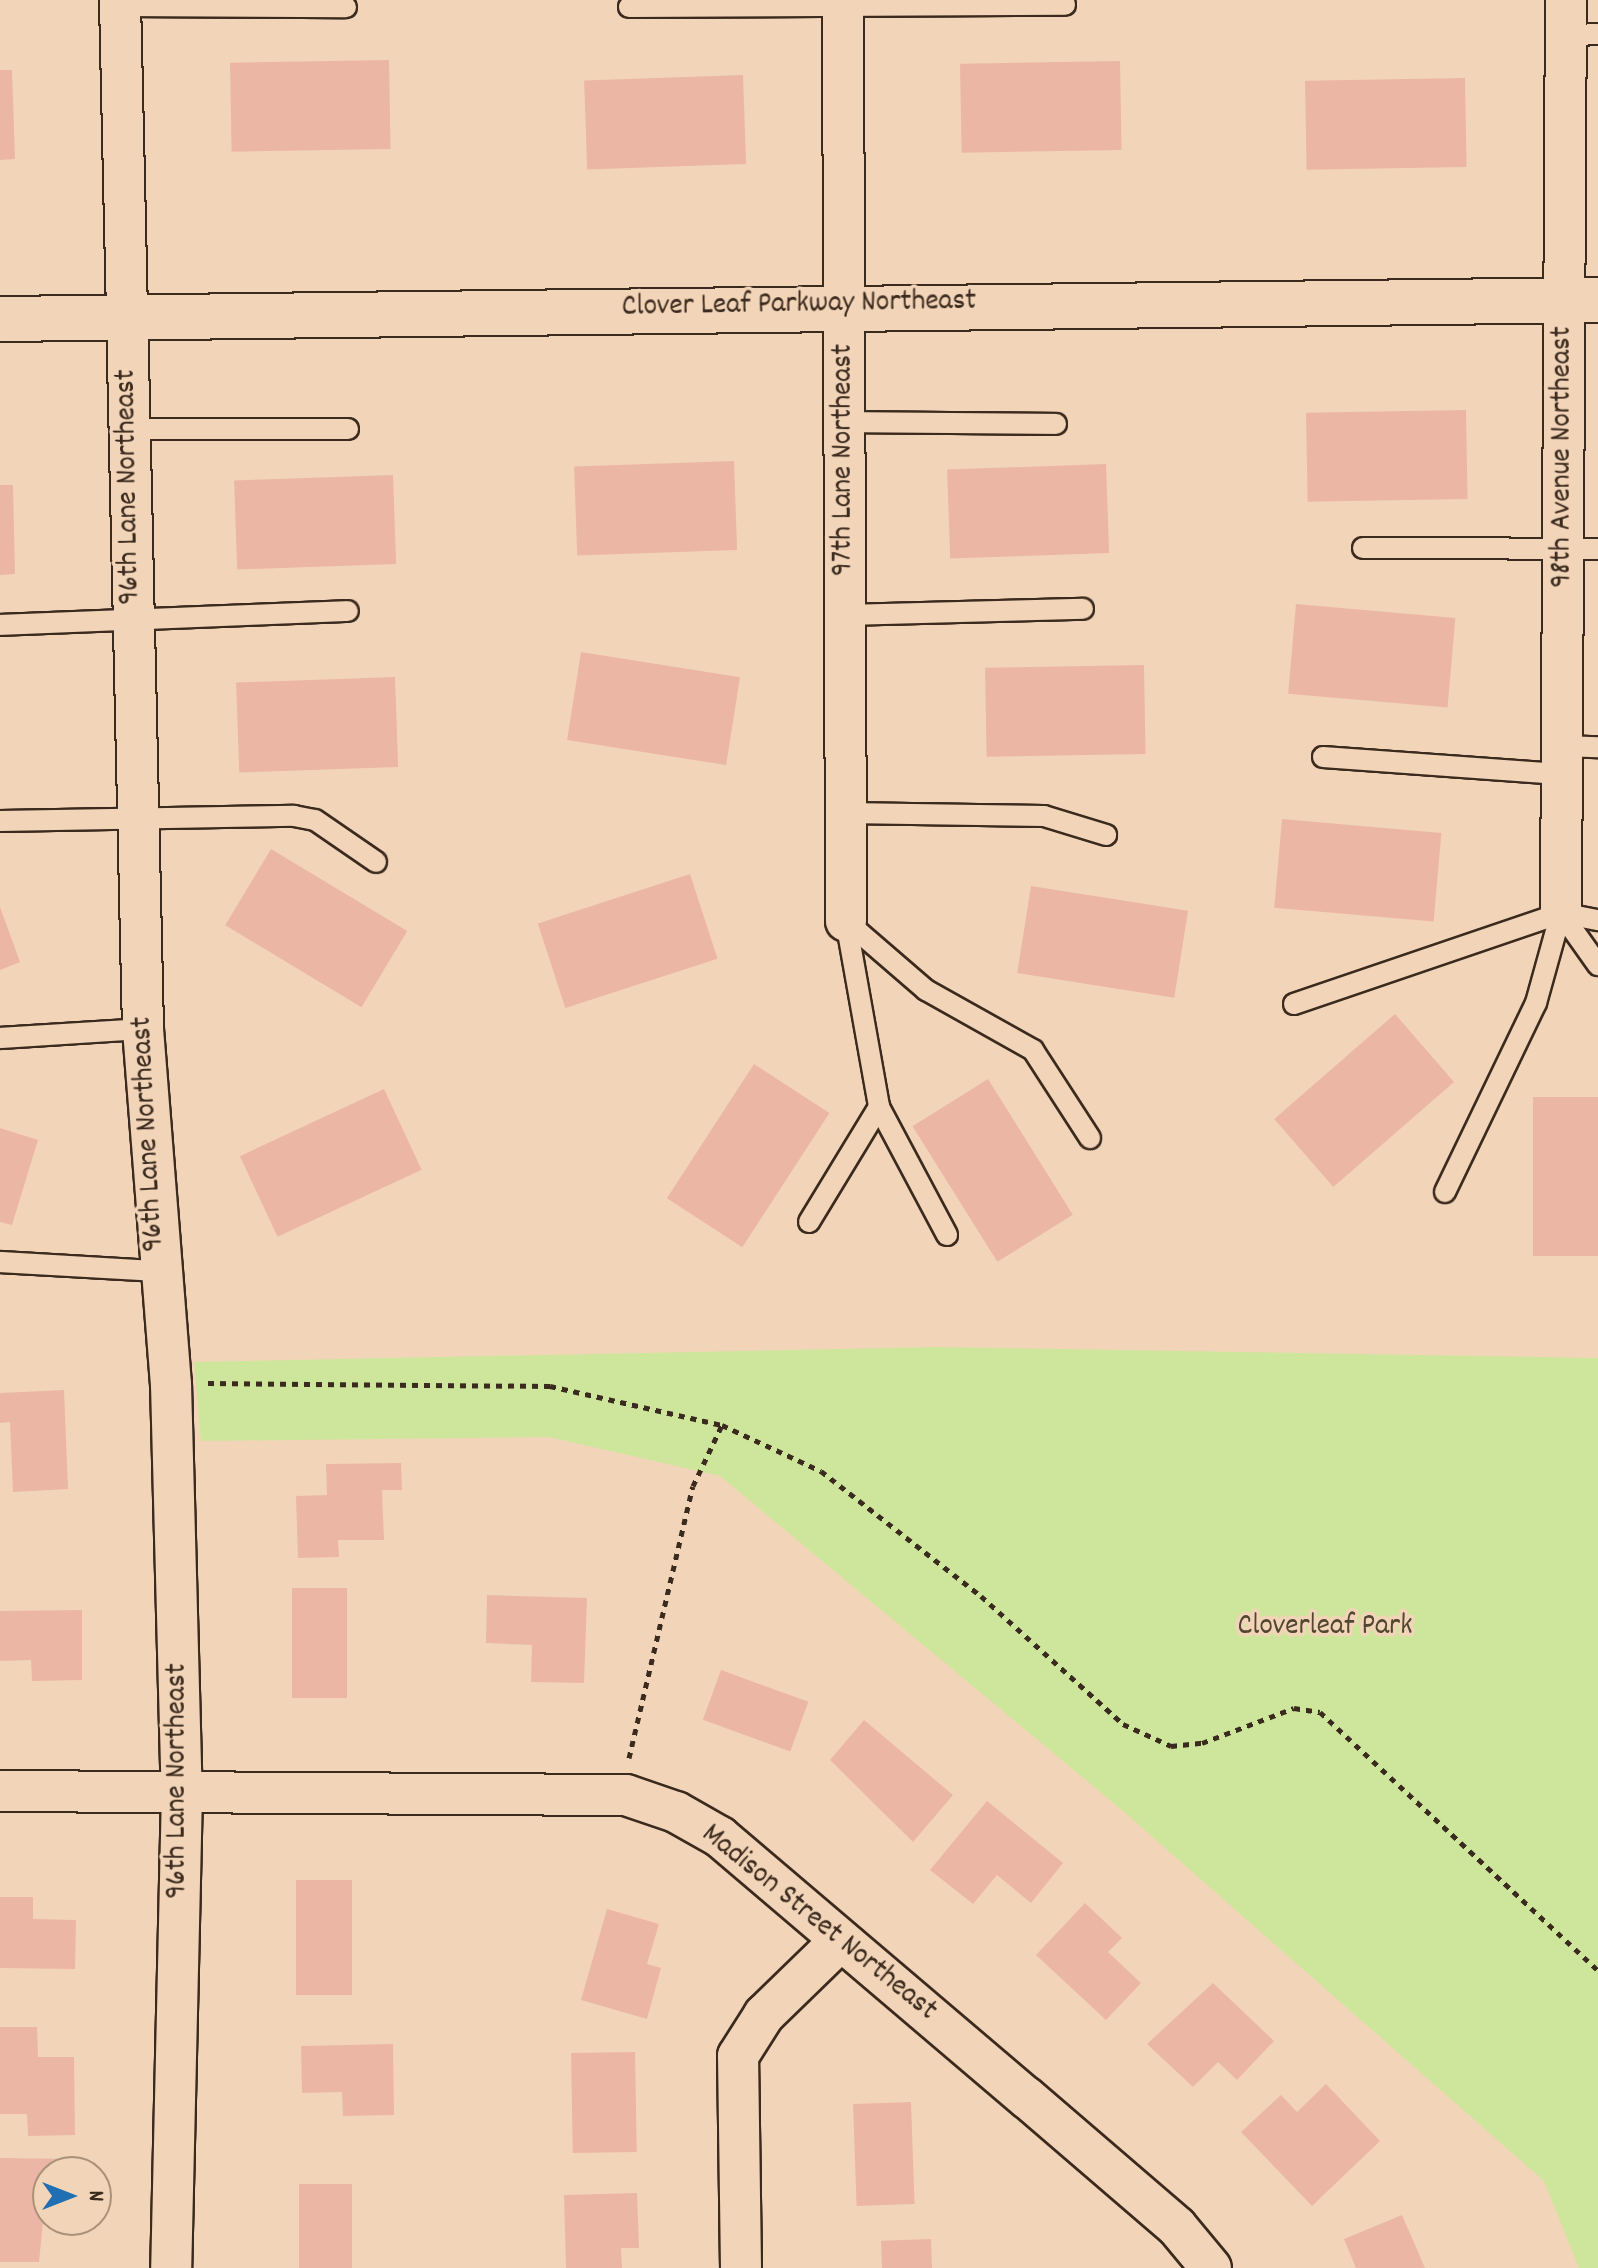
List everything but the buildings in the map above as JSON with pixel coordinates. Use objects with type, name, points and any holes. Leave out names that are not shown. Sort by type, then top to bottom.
[{"type":"street","name":"97th Lane Northeast","points":[[843,2],[846,921]]},
{"type":"street","name":"96th Lane Northeast","points":[[120,3],[130,429],[131,621],[143,1029],[157,1271],[171,1384],[182,1792],[171,2268]]},
{"type":"street","name":"98th Avenue Northeast","points":[[1577,23],[1582,300],[1581,549],[1574,756],[1580,917]]},
{"type":"street","name":"Clover Leaf Parkway Northeast","points":[[0,319],[844,305],[1582,300]]},
{"type":"street","name":"Madison Street Northeast","points":[[0,1791],[626,1795],[720,1837],[1177,2227],[1211,2268]]},
{"type":"street","points":[[741,2268],[738,2056],[764,2015],[840,1941]]},
{"type":"lane","points":[[629,7],[843,2],[1065,5]]},
{"type":"lane","points":[[120,3],[346,7]]},
{"type":"lane","points":[[845,422],[1056,424]]},
{"type":"lane","points":[[130,429],[348,429]]},
{"type":"lane","points":[[1363,548],[1581,549]]},
{"type":"lane","points":[[846,615],[1083,609]]},
{"type":"lane","points":[[0,625],[348,611]]},
{"type":"lane","points":[[1323,757],[1574,756]]},
{"type":"lane","points":[[846,813],[1044,816],[1106,835]]},
{"type":"lane","points":[[0,821],[294,816],[315,820],[376,862]]},
{"type":"lane","points":[[1580,917],[1598,965]]},
{"type":"lane","points":[[1294,1004],[1580,917]]},
{"type":"lane","points":[[1445,1192],[1580,917]]},
{"type":"lane","points":[[846,921],[879,1107],[947,1235]]},
{"type":"lane","points":[[846,921],[926,990],[1033,1050],[1090,1138]]},
{"type":"lane","points":[[0,1038],[143,1029]]},
{"type":"lane","points":[[809,1222],[879,1107]]},
{"type":"lane","points":[[0,1262],[157,1271]]},
{"type":"path","points":[[171,1384],[550,1386],[722,1425],[821,1471],[1136,1730],[1171,1746],[1202,1743],[1294,1708],[1320,1712],[1598,1970]]},
{"type":"path","points":[[626,1795],[693,1486],[722,1425]]},
{"type":"green space","name":"Cloverleaf Park","points":[[937,1347],[1598,1358],[1598,2268],[1579,2268],[1544,2181],[1123,1811],[720,1476],[549,1437],[201,1441],[194,1362]]}]
